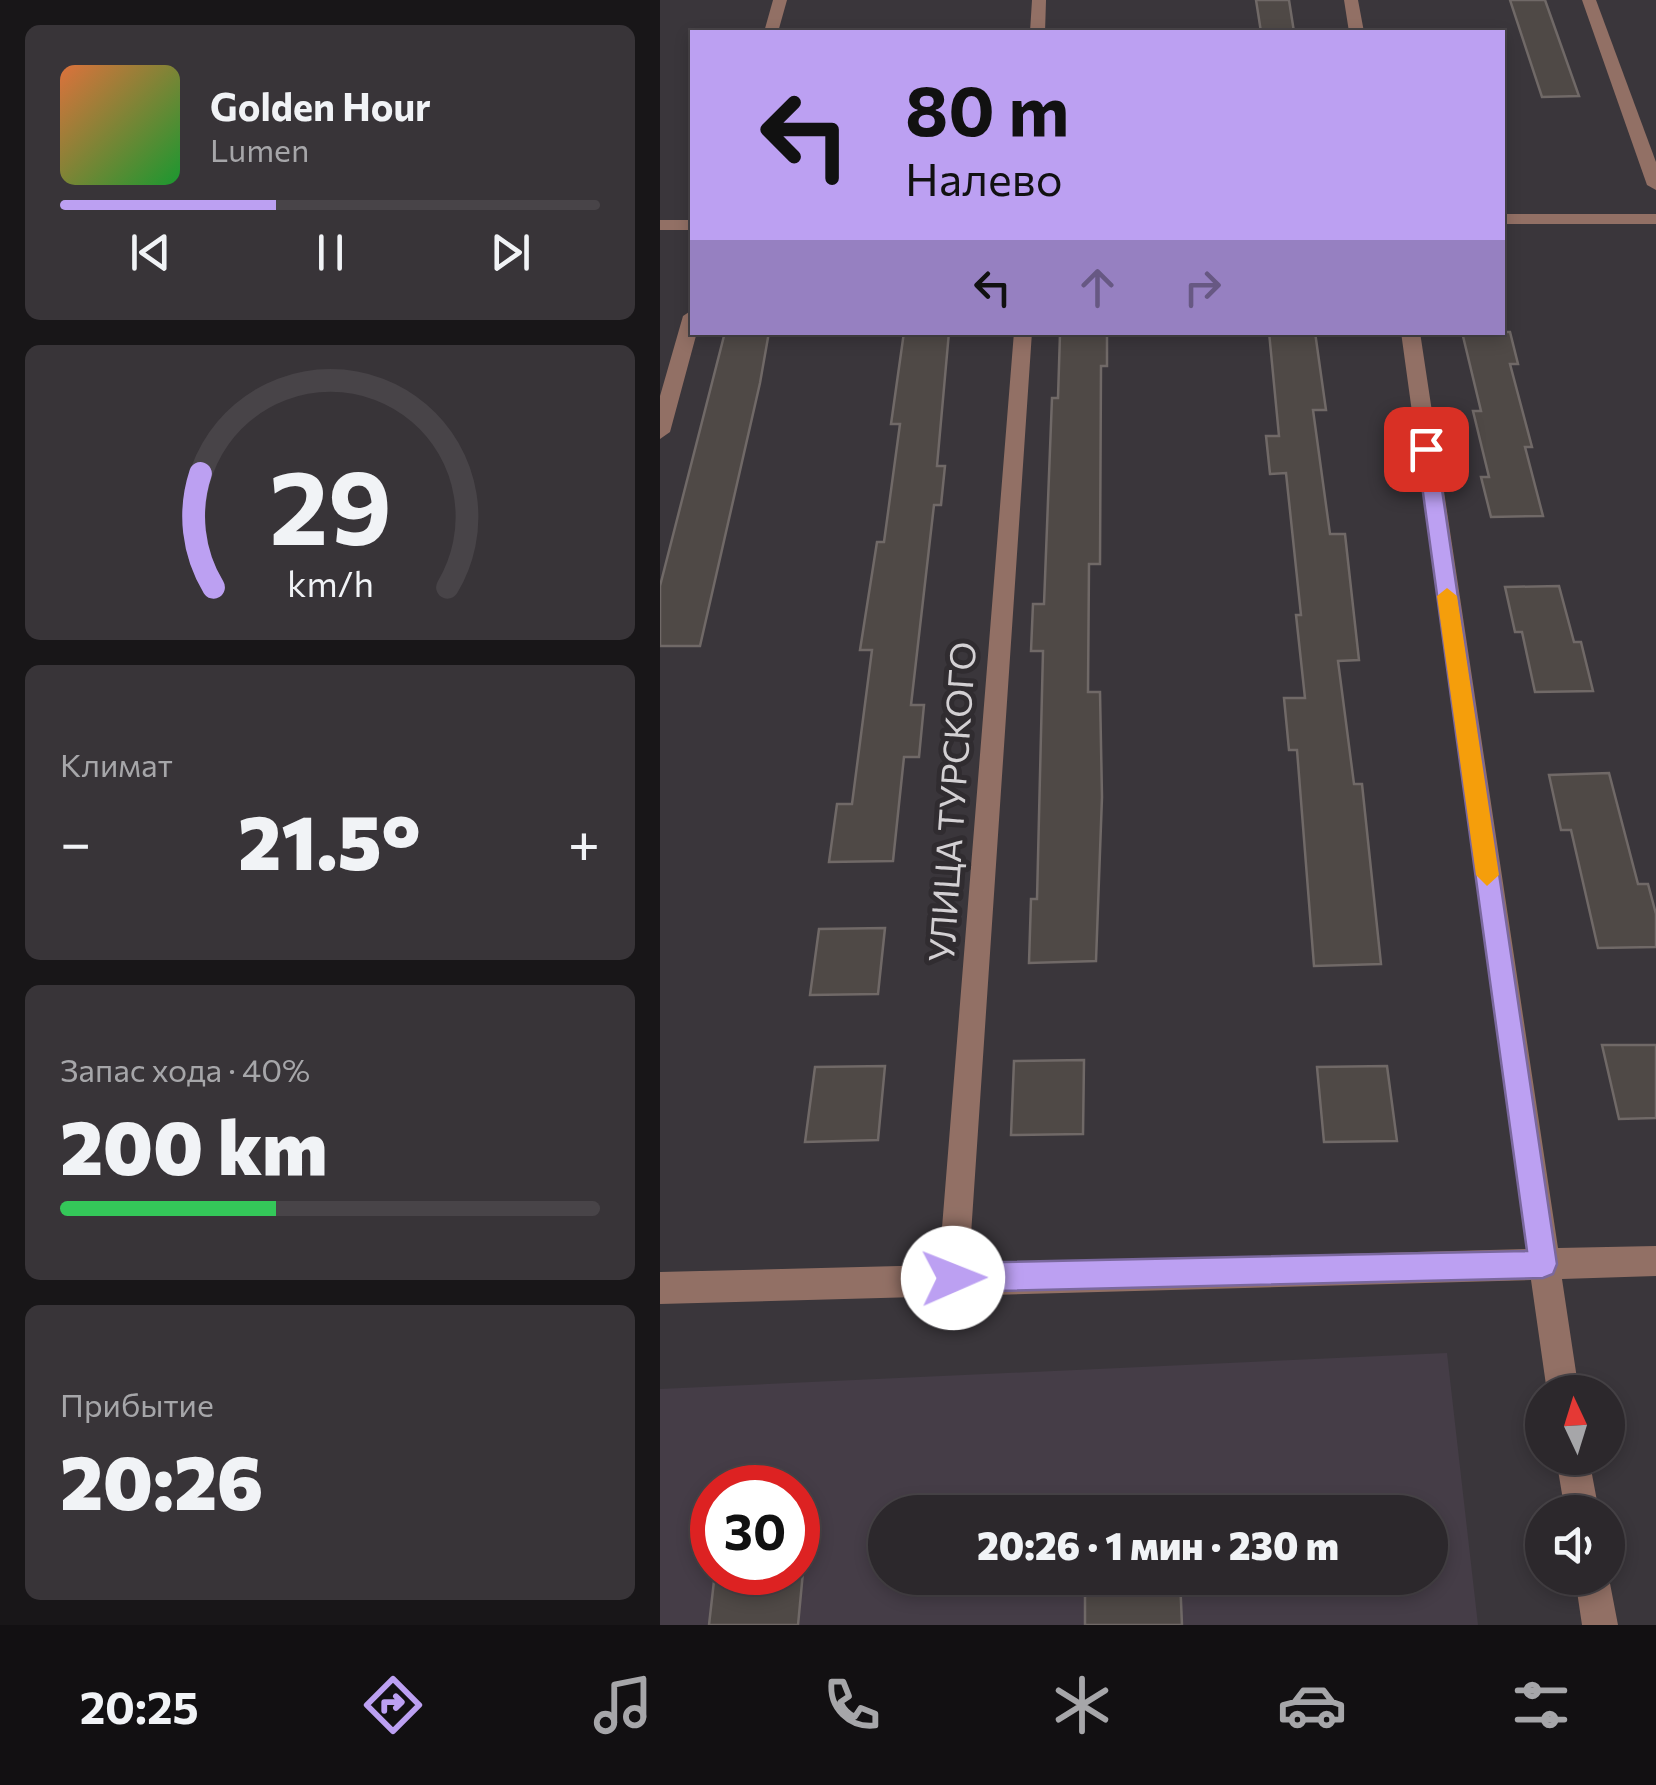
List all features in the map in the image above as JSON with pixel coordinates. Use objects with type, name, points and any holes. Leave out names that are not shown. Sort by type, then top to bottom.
[{"type":"street","points":[[772,30],[780,0]]},
{"type":"street","points":[[1038,30],[1039,0]]},
{"type":"street","points":[[1351,0],[1357,30]]},
{"type":"street","points":[[1589,0],[1656,185]]},
{"type":"street","points":[[1505,219],[1656,219]]},
{"type":"street","points":[[660,226],[690,226]]},
{"type":"street","points":[[660,432],[690,323]]},
{"type":"street","name":"УЛИЦА ТУРСКОГО","points":[[953,1278],[1024,335]]},
{"type":"street","points":[[1410,335],[1560,1375]]},
{"type":"street","points":[[660,1288],[1656,1261]]},
{"type":"street","points":[[1595,1595],[1600,1625]]},
{"type":"shaded area","points":[[1447,1353],[1478,1625],[660,1625],[660,1389]]},
{"type":"building","points":[[1256,0],[1289,0],[1294,30],[1261,30]]},
{"type":"building","points":[[1510,0],[1545,0],[1579,96],[1542,97]]},
{"type":"building","points":[[1510,332],[1518,364],[1510,364],[1532,447],[1525,447],[1543,516],[1491,517],[1481,477],[1489,477],[1473,411],[1481,411],[1463,335]]},
{"type":"building","points":[[724,335],[768,335],[700,646],[660,646],[660,586]]},
{"type":"building","points":[[904,335],[949,335],[937,466],[945,466],[941,505],[934,505],[911,705],[924,705],[919,757],[904,757],[893,861],[829,862],[837,804],[852,804],[872,650],[860,650],[877,542],[884,542],[900,424],[891,424]]},
{"type":"building","points":[[1060,335],[1107,335],[1107,366],[1101,366],[1100,564],[1089,564],[1088,692],[1100,692],[1102,797],[1096,961],[1029,963],[1031,899],[1037,899],[1043,651],[1031,651],[1033,604],[1044,604],[1052,398],[1058,398]]},
{"type":"building","points":[[1269,335],[1315,335],[1326,410],[1313,410],[1330,534],[1345,534],[1359,660],[1338,661],[1354,784],[1362,784],[1381,964],[1314,966],[1297,750],[1289,750],[1284,698],[1305,698],[1296,615],[1301,615],[1286,473],[1270,474],[1266,436],[1279,436]]},
{"type":"building","points":[[1559,586],[1574,642],[1581,642],[1593,691],[1535,692],[1522,632],[1515,632],[1505,587]]},
{"type":"building","points":[[1609,773],[1638,884],[1648,884],[1656,914],[1656,947],[1598,948],[1571,830],[1561,830],[1549,775]]},
{"type":"building","points":[[885,928],[878,994],[810,995],[819,929]]},
{"type":"building","points":[[1602,1045],[1656,1045],[1656,1118],[1619,1119]]},
{"type":"building","points":[[1084,1060],[1083,1134],[1011,1135],[1014,1061]]},
{"type":"building","points":[[885,1066],[878,1140],[805,1142],[815,1067]]},
{"type":"building","points":[[1387,1066],[1397,1141],[1324,1142],[1317,1067]]},
{"type":"building","points":[[712,1595],[801,1595],[798,1625],[709,1625]]},
{"type":"building","points":[[1085,1595],[1181,1595],[1182,1625],[1085,1625]]},
{"type":"slow traffic","points":[[1447,596],[1487,875]]},
{"type":"route","points":[[953,1278],[1543,1264],[1426,449]]}]
